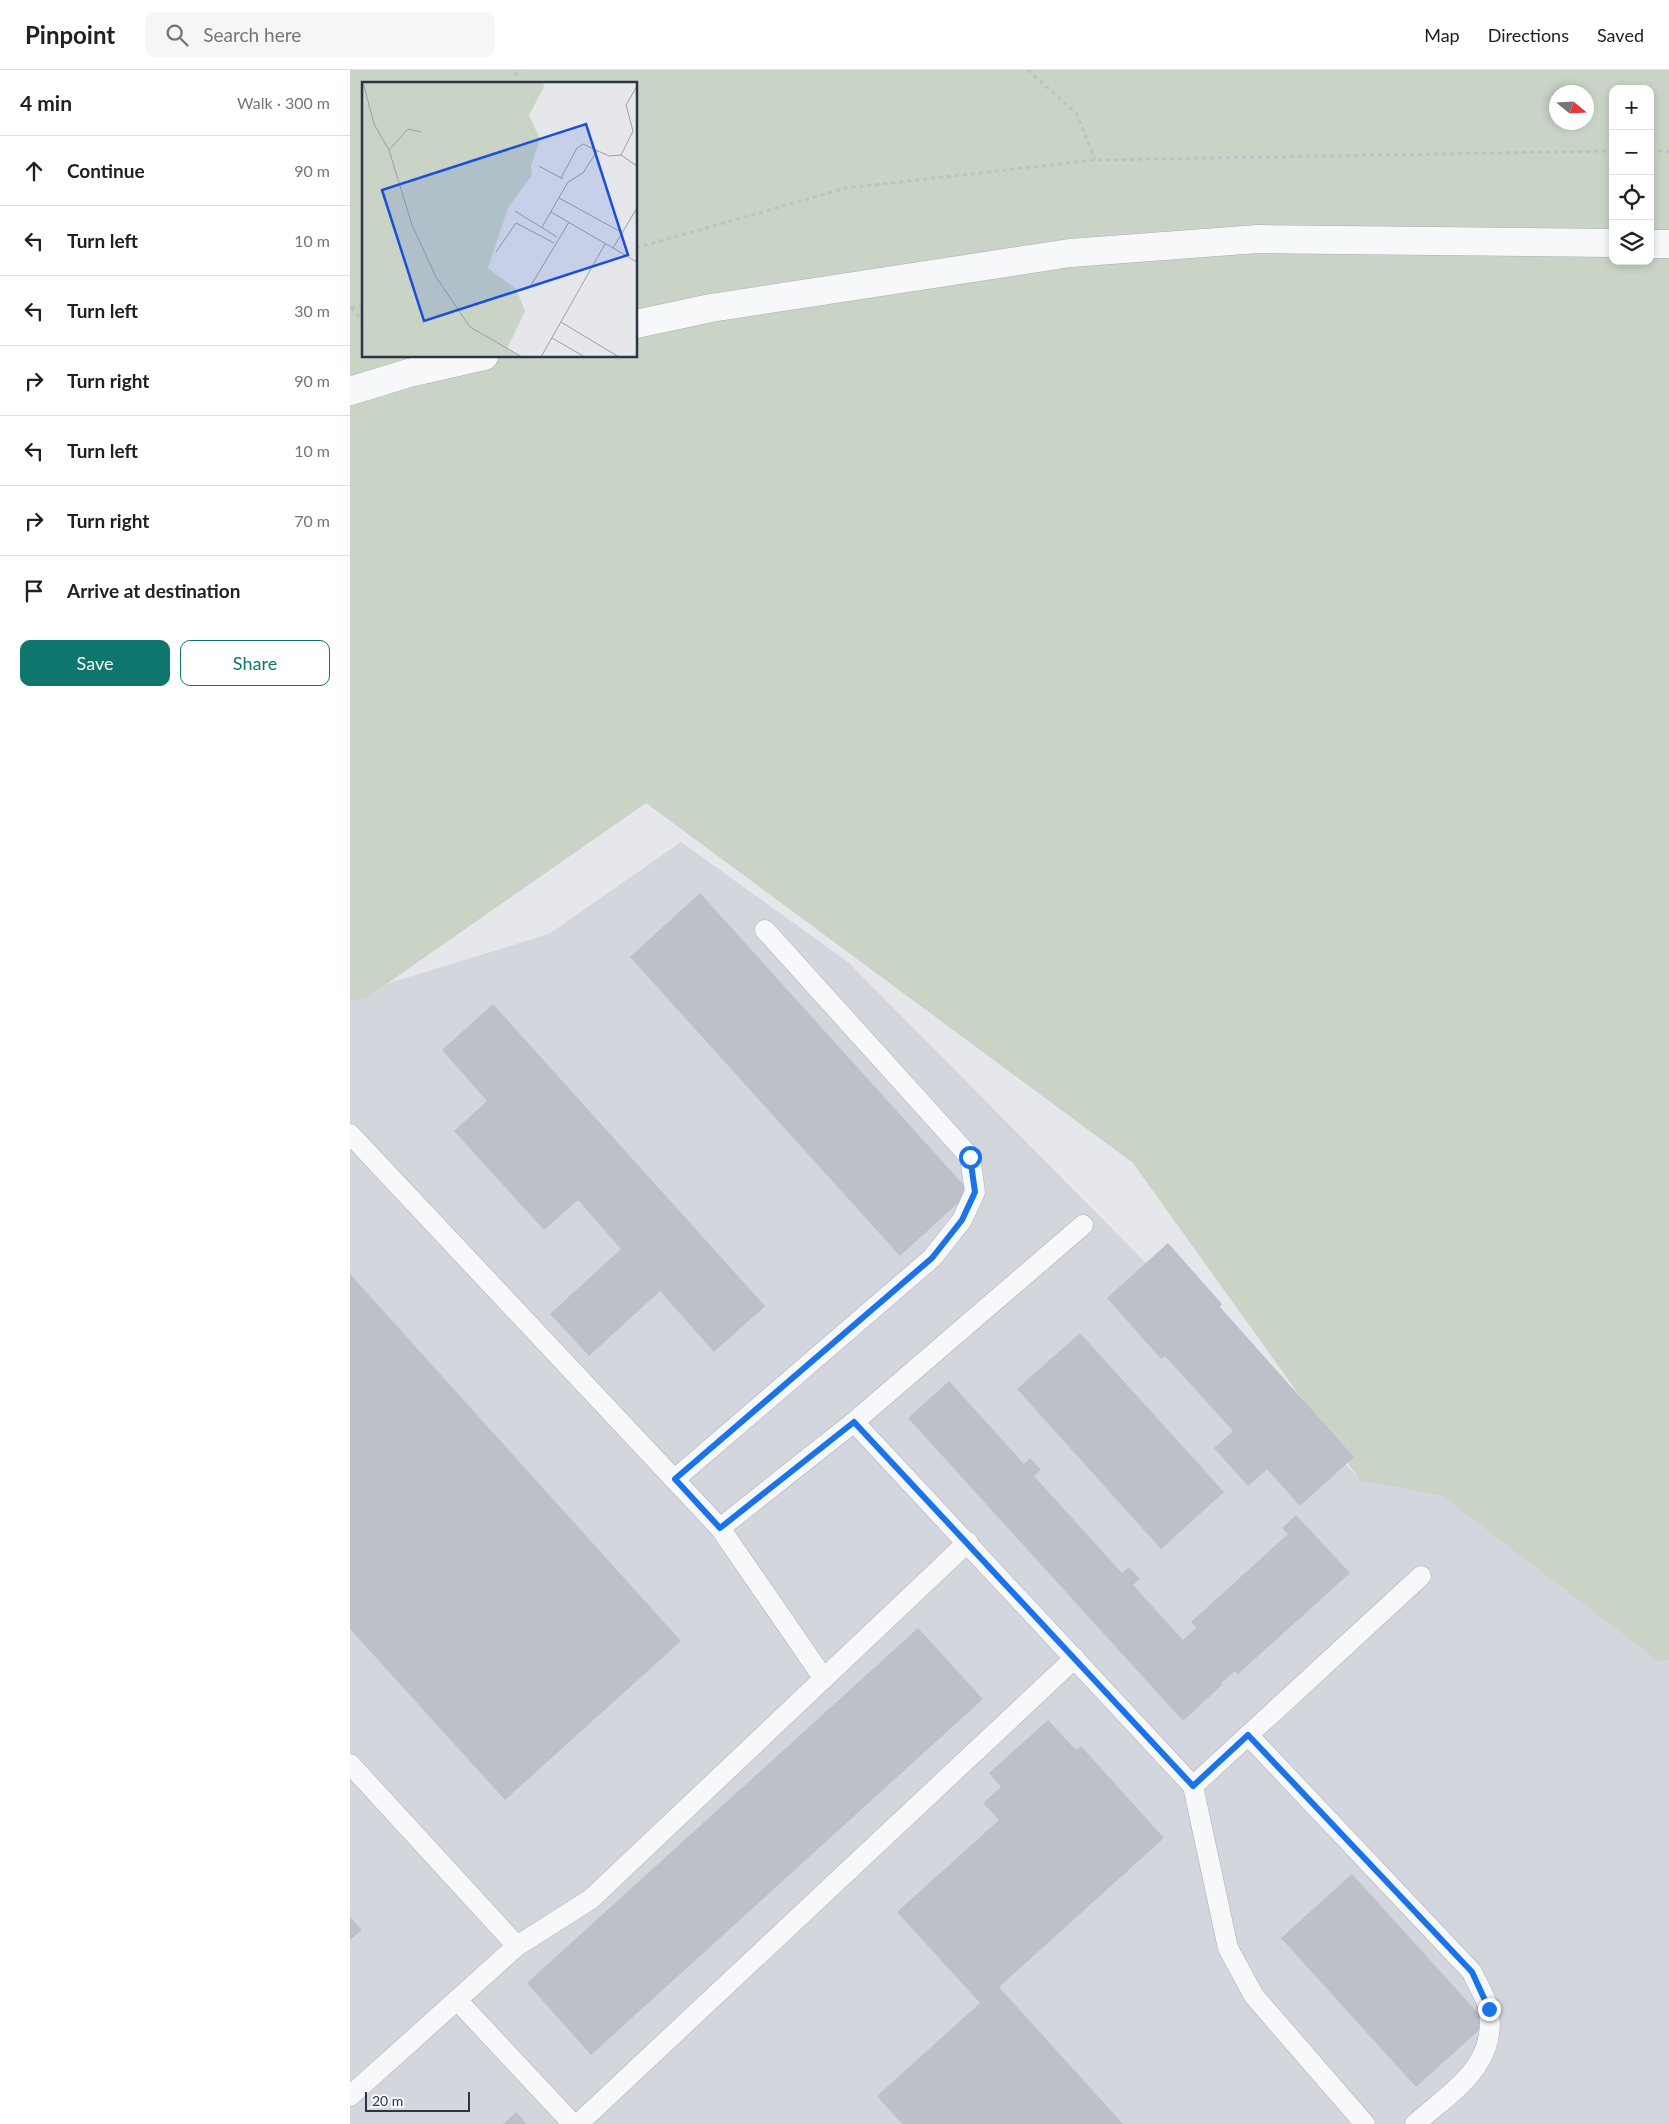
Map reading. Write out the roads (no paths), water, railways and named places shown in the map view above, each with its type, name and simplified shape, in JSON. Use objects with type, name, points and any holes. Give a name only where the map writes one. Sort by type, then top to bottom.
[{"type":"street","points":[[638,324],[711,308],[1070,253],[1258,239],[1609,243]]},
{"type":"street","points":[[1654,244],[1669,244]]},
{"type":"street","points":[[350,391],[408,373],[475,358]]},
{"type":"lane","points":[[675,1479],[932,1258],[962,1220],[975,1192],[970,1157],[765,930]]},
{"type":"lane","points":[[350,1134],[720,1528],[824,1679]]},
{"type":"lane","points":[[720,1528],[854,1422],[1083,1226]]},
{"type":"lane","points":[[854,1422],[968,1542],[1193,1786],[1228,1948],[1254,1996],[1365,2124]]},
{"type":"lane","points":[[350,2096],[517,1946],[591,1899],[968,1542]]},
{"type":"lane","points":[[1193,1786],[1421,1576]]},
{"type":"lane","points":[[578,2124],[1075,1658]]},
{"type":"lane","points":[[1248,1735],[1472,1972],[1489,2009],[1489,2041],[1477,2068],[1416,2124]]},
{"type":"lane","points":[[350,1764],[517,1946]]},
{"type":"lane","points":[[457,2000],[572,2124]]}]
